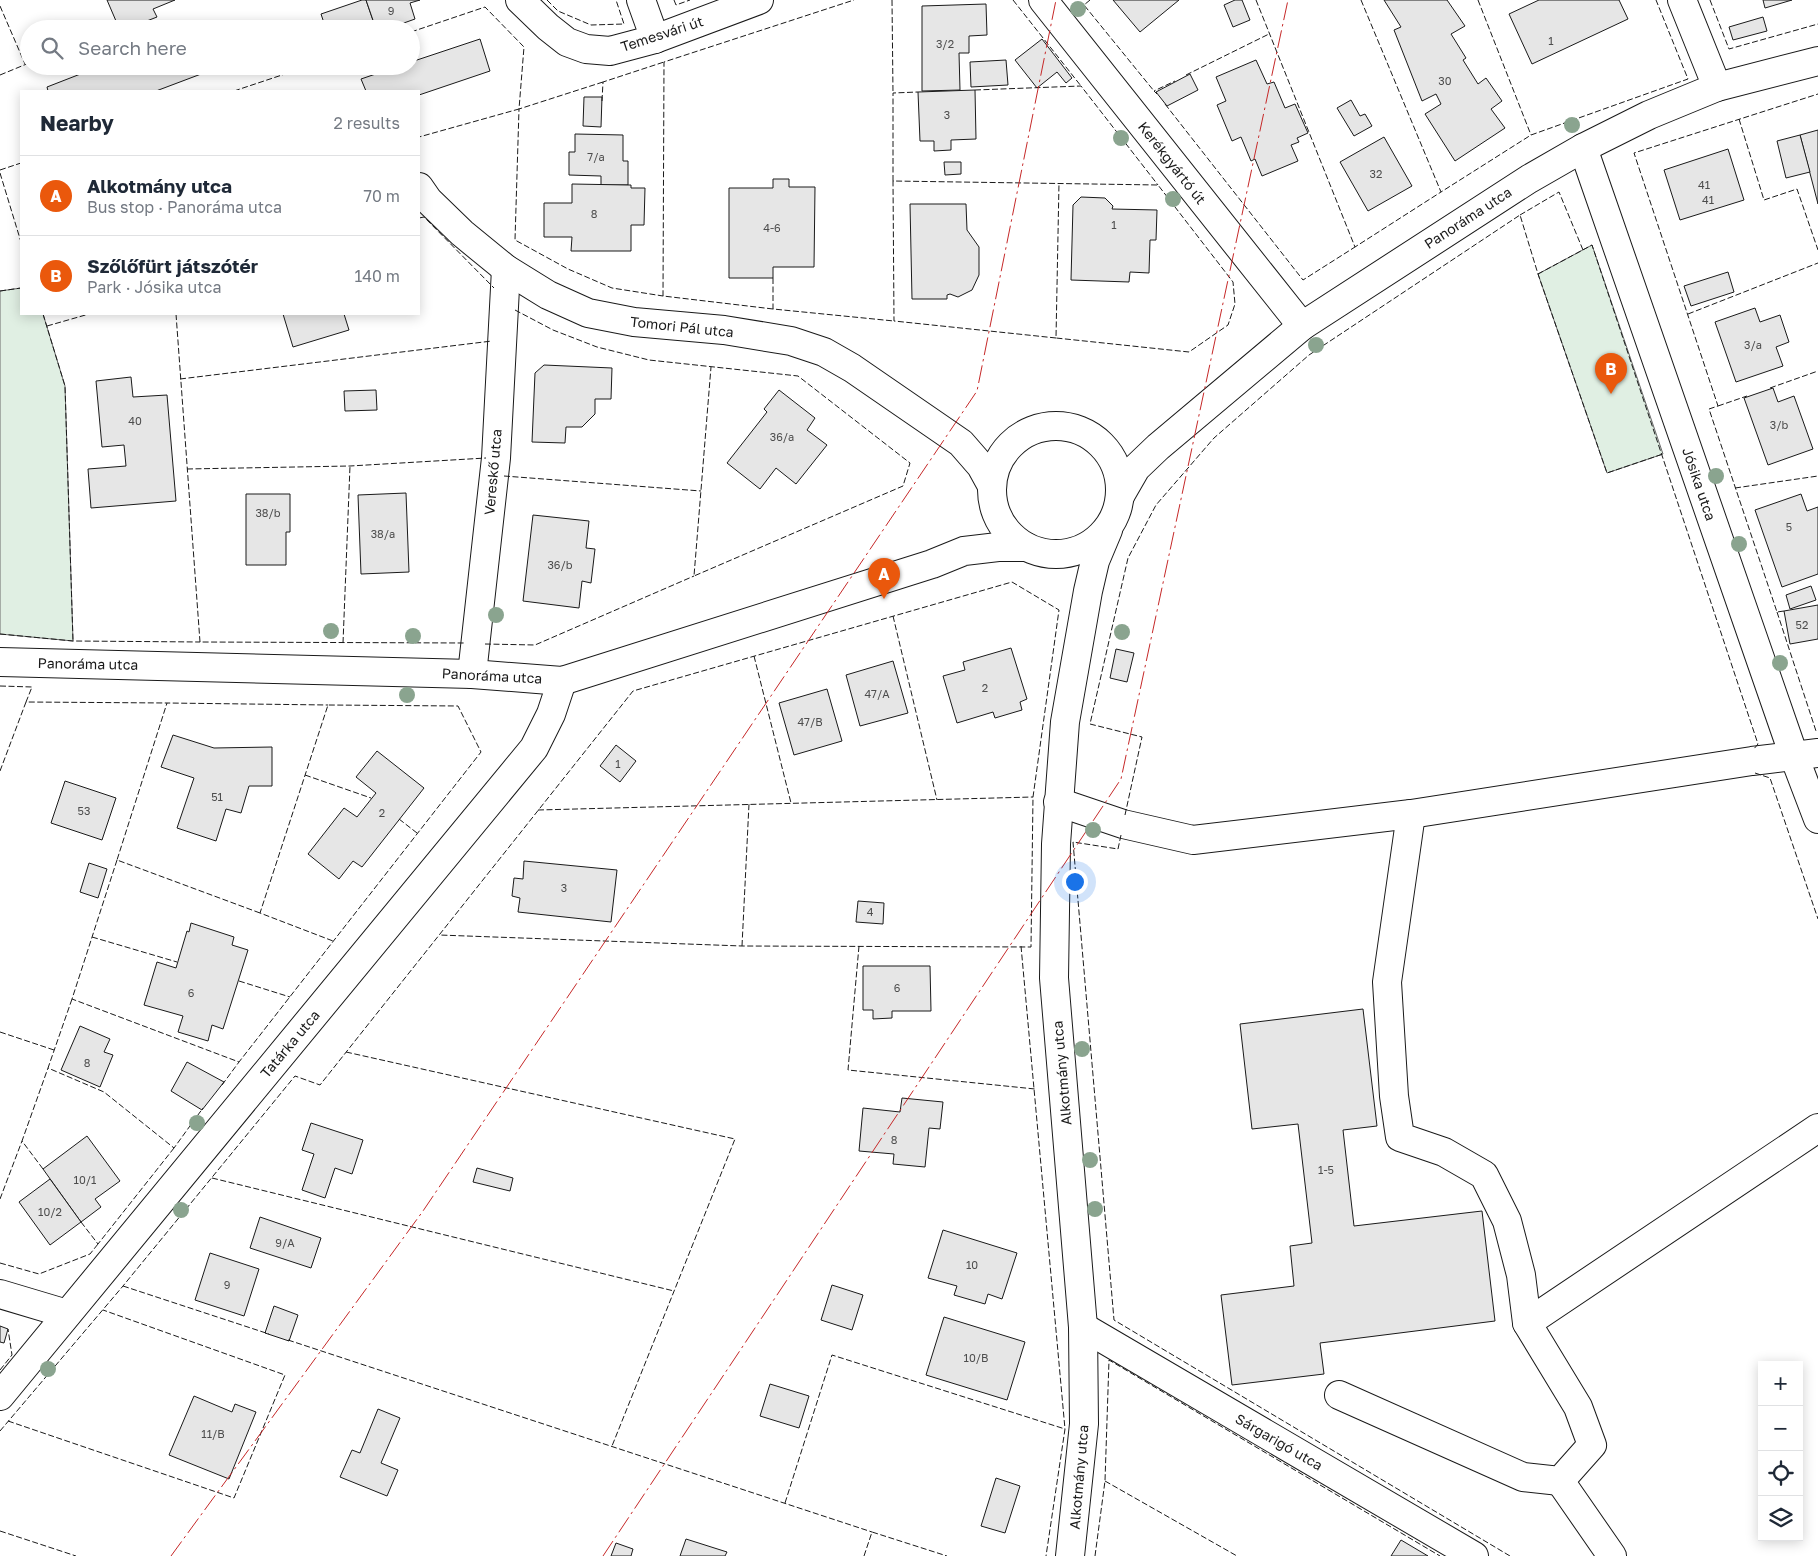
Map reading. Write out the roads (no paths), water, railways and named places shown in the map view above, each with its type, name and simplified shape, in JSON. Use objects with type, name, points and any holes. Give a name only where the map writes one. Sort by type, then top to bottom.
[{"type":"street","name":"Temesvári út","points":[[520,0],[567,42],[586,49],[610,51],[655,39],[759,0]]},
{"type":"street","points":[[641,0],[655,39]]},
{"type":"street","name":"Kerékgyártó út","points":[[1043,0],[1302,326]]},
{"type":"street","points":[[1682,0],[1717,87]]},
{"type":"street","name":"Panoráma utca","points":[[1121,494],[1136,468],[1158,447],[1302,326],[1529,179],[1583,148],[1649,115],[1717,87],[1818,61]]},
{"type":"street","name":"Jósika utca","points":[[1583,148],[1806,755],[1818,819]]},
{"type":"street","name":"Tomori Pál utca","points":[[420,188],[428,200],[462,233],[506,269],[548,295],[588,313],[634,322],[724,330],[781,339],[824,352],[852,368],[961,443],[982,466],[993,498]]},
{"type":"street","name":"Vereskő utca","points":[[472,674],[496,458],[506,269]]},
{"type":"street","points":[[1088,591],[1073,570],[1006,531],[993,498],[1000,460],[1018,439],[1038,428],[1061,426],[1083,431],[1102,444],[1126,450],[1158,447]]},
{"type":"street","name":"Tomori Pál utca","points":[[961,443],[990,447],[1018,439]]},
{"type":"street","points":[[1038,551],[1072,553],[1092,545],[1108,530],[1121,494],[1116,467],[1102,444]]},
{"type":"street","name":"Panoráma utca","points":[[964,551],[986,532],[993,498]]},
{"type":"street","name":"Alkotmány utca","points":[[1070,1556],[1084,1424],[1083,1327],[1054,978],[1056,844],[1065,722],[1088,591],[1095,561],[1108,530]]},
{"type":"street","name":"Panoráma utca","points":[[0,662],[472,674],[562,680],[932,564],[964,551],[998,547],[1038,551]]},
{"type":"street","name":"Tatárka utca","points":[[0,1396],[534,748],[551,714],[562,680]]},
{"type":"street","points":[[1058,802],[1123,824],[1193,840],[1411,814],[1752,761],[1806,755]]},
{"type":"street","points":[[1411,814],[1387,982],[1394,1096],[1400,1138],[1444,1152],[1484,1175],[1507,1221],[1521,1275],[1527,1323],[1578,1407],[1592,1445],[1560,1481]]},
{"type":"street","points":[[1527,1323],[1818,1128]]},
{"type":"street","points":[[0,1294],[67,1314]]},
{"type":"street","name":"Sárgarigó utca","points":[[1083,1327],[1474,1556]]},
{"type":"street","points":[[1339,1395],[1524,1477],[1560,1481],[1612,1556]]},
{"type":"place","name":"Szőlőfürt játszótér","points":[[1611,394]]},
{"type":"place","name":"Alkotmány utca","points":[[884,599]]}]
